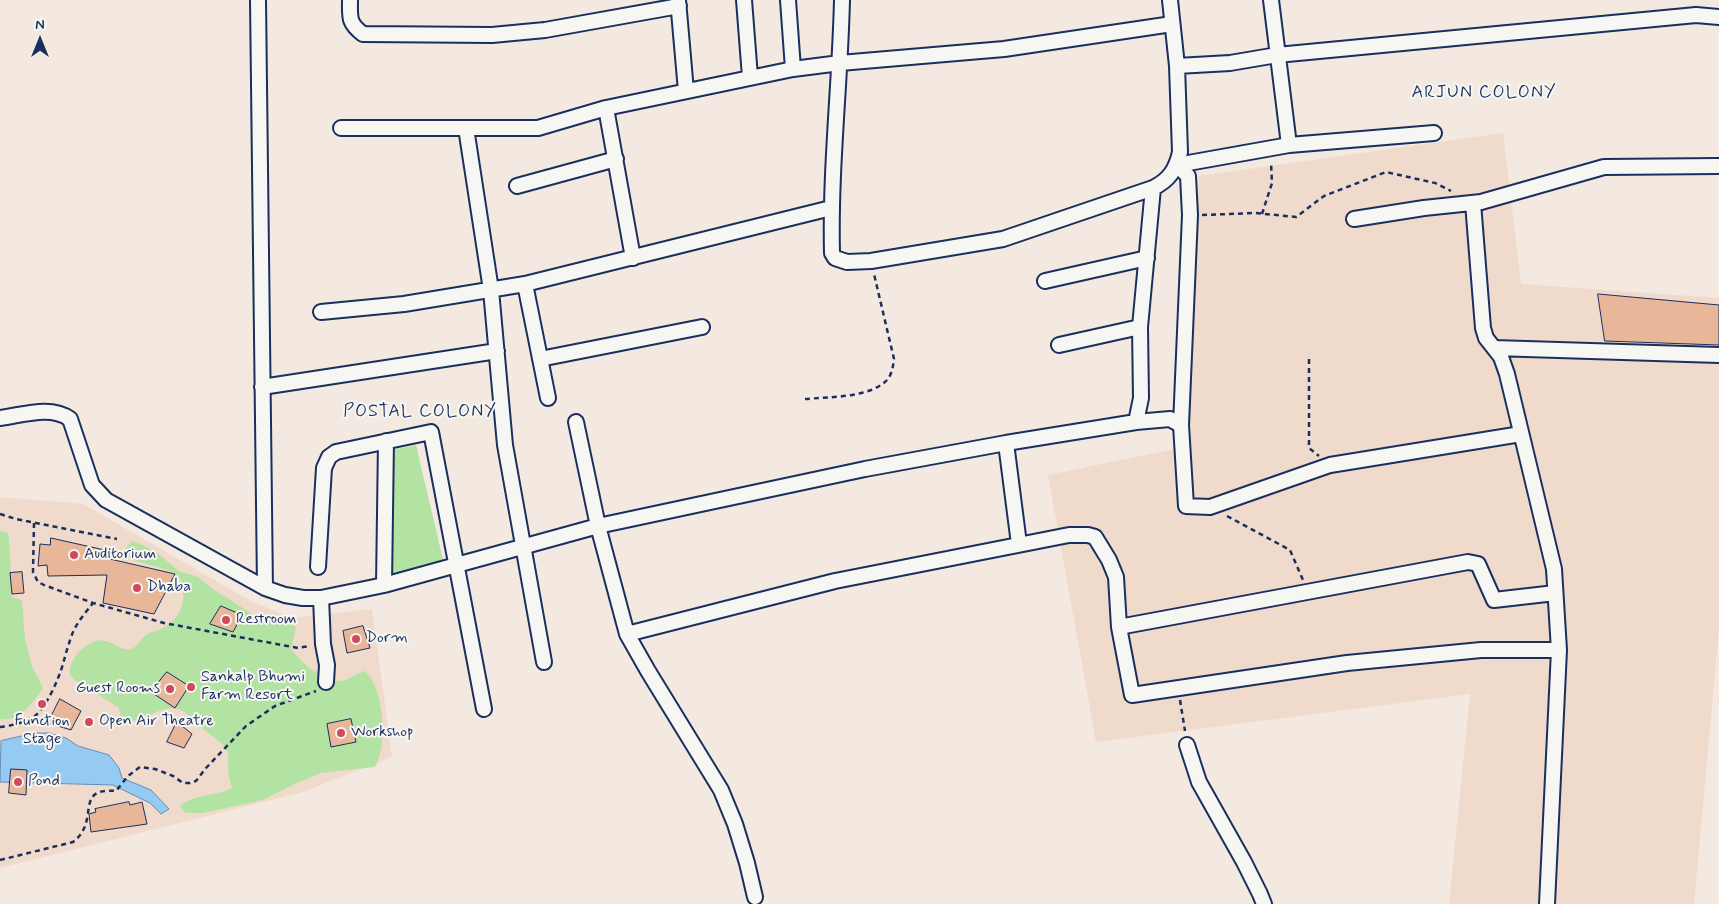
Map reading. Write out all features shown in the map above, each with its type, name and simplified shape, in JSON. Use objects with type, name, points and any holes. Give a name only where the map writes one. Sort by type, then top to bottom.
[{"type":"street","points":[[258,0],[264,588]]},
{"type":"street","points":[[350,0],[350,19],[354,27],[363,34],[492,35],[544,30],[679,3],[686,91]]},
{"type":"street","points":[[744,0],[750,77]]},
{"type":"street","points":[[788,0],[793,69]]},
{"type":"street","points":[[842,0],[831,208],[832,254],[835,258],[847,262],[871,261],[1003,239],[1153,188],[1171,176],[1177,165],[1180,152],[1177,66],[1170,0]]},
{"type":"street","points":[[1271,0],[1289,145]]},
{"type":"street","points":[[1177,66],[1696,15],[1719,17]]},
{"type":"street","points":[[340,128],[538,128],[606,108],[793,69],[1004,49],[1172,24]]},
{"type":"street","points":[[606,108],[633,258]]},
{"type":"street","points":[[466,128],[491,290],[505,445],[544,662]]},
{"type":"street","points":[[1177,165],[1289,145],[1434,133]]},
{"type":"street","points":[[517,186],[616,159]]},
{"type":"street","points":[[1177,165],[1188,176],[1190,215],[1181,425],[1186,506],[1210,507],[1330,465],[1521,434]]},
{"type":"street","points":[[1354,219],[1424,208],[1482,202],[1604,167],[1719,166]]},
{"type":"street","points":[[1136,422],[1141,398],[1140,328],[1153,188]]},
{"type":"street","points":[[1473,203],[1482,328],[1486,338],[1501,358],[1508,374],[1554,569],[1559,650],[1547,904]]},
{"type":"street","points":[[321,312],[404,304],[525,284],[831,208]]},
{"type":"street","points":[[1046,281],[1147,258]]},
{"type":"street","points":[[525,284],[548,398]]},
{"type":"street","points":[[540,360],[702,327]]},
{"type":"street","points":[[1059,345],[1140,328]]},
{"type":"street","points":[[1494,348],[1719,355]]},
{"type":"street","points":[[262,387],[496,351]]},
{"type":"street","points":[[0,418],[51,411],[63,414],[70,419],[92,485],[106,500],[264,588],[285,595],[303,598],[321,598],[384,585],[598,526],[856,471],[1006,443],[1136,422],[1170,419],[1181,425]]},
{"type":"street","points":[[576,422],[598,526],[627,634],[721,790],[735,824],[755,897]]},
{"type":"street","points":[[318,567],[326,462],[329,456],[336,452],[431,432],[484,708]]},
{"type":"street","points":[[384,585],[386,441]]},
{"type":"street","points":[[1006,443],[1019,544]]},
{"type":"street","points":[[627,634],[835,581],[1019,544],[1069,535],[1088,535],[1095,537],[1109,560],[1116,577],[1119,627],[1132,696],[1347,663],[1481,650],[1559,650]]},
{"type":"street","points":[[1119,627],[1468,562],[1478,564],[1494,600],[1555,593]]},
{"type":"street","points":[[321,598],[323,644],[327,666],[326,682]]},
{"type":"street","points":[[1186,745],[1199,782],[1244,862],[1264,904]]},
{"type":"path","points":[[1262,214],[1272,183],[1270,148]]},
{"type":"path","points":[[1190,215],[1255,213],[1296,217],[1324,196],[1386,172],[1435,183],[1473,203]]},
{"type":"path","points":[[805,399],[850,395],[870,391],[886,381],[892,372],[894,359],[871,261]]},
{"type":"path","points":[[1309,360],[1309,448],[1330,465]]},
{"type":"path","points":[[1210,507],[1290,550],[1308,592]]},
{"type":"path","points":[[0,514],[34,523],[117,539]]},
{"type":"path","points":[[34,523],[33,572],[34,578],[44,585],[93,603],[164,623],[298,648],[323,644]]},
{"type":"path","points":[[0,726],[8,726],[38,714],[57,681],[67,647],[78,623],[93,603]]},
{"type":"path","points":[[0,860],[72,842],[84,831],[93,795],[103,790],[116,791],[128,776],[140,767],[147,766],[173,776],[183,783],[190,784],[196,781],[246,726],[275,706],[323,688],[326,682]]},
{"type":"path","points":[[1179,688],[1186,745]]},
{"type":"shaded area","points":[[1503,133],[1521,284],[1719,298],[1719,629],[1694,904],[1449,904],[1470,694],[1096,742],[1048,475],[1185,447],[1199,176]]},
{"type":"shaded area","name":"Sankalp Bhumi Farm Resort","points":[[0,497],[83,504],[251,601],[292,618],[372,609],[392,757],[303,792],[0,868]]},
{"type":"green space","points":[[416,445],[444,564],[389,577],[392,450]]},
{"type":"green space","points":[[0,531],[7,532],[9,538],[12,597],[22,600],[25,639],[32,666],[43,688],[25,710],[14,718],[7,719],[0,719]]},
{"type":"green space","points":[[132,541],[157,553],[179,571],[198,577],[213,589],[254,615],[274,617],[296,627],[291,649],[306,665],[326,678],[339,681],[346,680],[365,671],[376,690],[382,717],[382,745],[375,767],[321,773],[263,800],[203,813],[185,813],[180,806],[186,802],[232,788],[228,772],[228,754],[224,746],[188,714],[179,710],[163,710],[127,722],[121,716],[118,707],[73,679],[69,672],[76,655],[91,643],[103,640],[120,648],[133,648],[147,634],[161,629],[171,622],[181,609],[183,592],[179,577],[167,570],[127,557],[126,548]]},
{"type":"water","points":[[35,733],[49,733],[66,738],[78,746],[109,755],[119,768],[122,778],[151,790],[169,809],[161,814],[150,803],[113,785],[0,782],[1,741]]},
{"type":"building","points":[[1598,294],[1719,305],[1719,345],[1605,341]]},
{"type":"building","points":[[51,538],[109,551],[110,559],[175,574],[154,614],[103,603],[107,575],[48,576],[47,565],[38,566],[40,544],[50,545]]},
{"type":"building","points":[[22,572],[24,593],[12,594],[10,573]]},
{"type":"building","name":"Restroom","points":[[221,606],[242,615],[233,632],[210,624]]},
{"type":"building","name":"Dorm","points":[[363,626],[370,648],[347,653],[343,631]]},
{"type":"building","name":"Guest Rooms","points":[[167,672],[189,686],[175,708],[151,692]]},
{"type":"building","points":[[60,699],[81,711],[71,730],[48,723]]},
{"type":"building","name":"Workshop","points":[[351,719],[356,742],[331,747],[327,724]]},
{"type":"building","points":[[177,722],[192,734],[184,748],[167,742]]},
{"type":"building","name":"Pond","points":[[11,769],[27,770],[26,795],[9,793]]},
{"type":"building","points":[[129,802],[130,805],[142,802],[147,824],[91,832],[89,814],[96,812],[95,809]]},
{"type":"place","name":"Auditorium","points":[[74,555]]},
{"type":"place","name":"Dhaba","points":[[137,588]]},
{"type":"place","name":"Restroom","points":[[226,620]]},
{"type":"place","name":"Dorm","points":[[356,639]]},
{"type":"place","name":"Sankalp Bhumi Farm Resort","points":[[191,687]]},
{"type":"place","name":"Guest Rooms","points":[[170,689]]},
{"type":"place","name":"Function Stage","points":[[42,704]]},
{"type":"place","name":"Open Air Theatre","points":[[89,722]]},
{"type":"place","name":"Workshop","points":[[341,733]]},
{"type":"place","name":"Pond","points":[[18,782]]},
{"type":"district","name":"ARJUN COLONY","points":[[1484,93]]},
{"type":"district","name":"POSTAL COLONY","points":[[420,412]]}]
